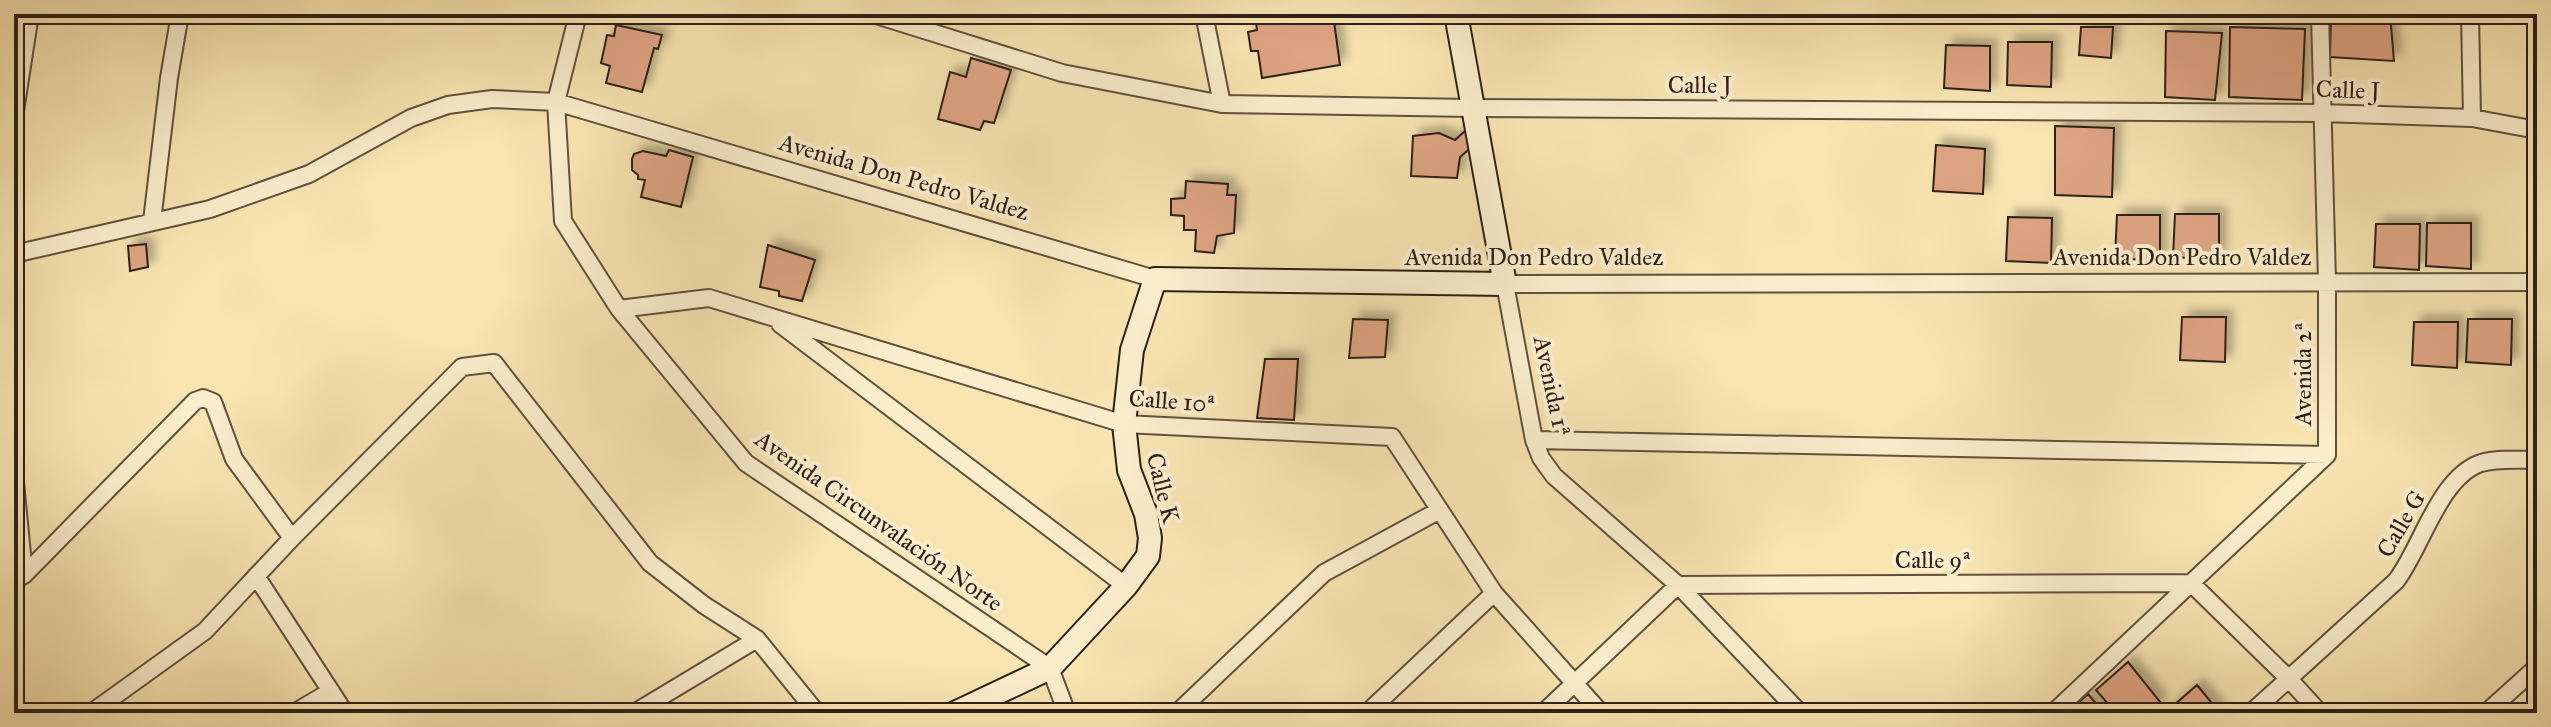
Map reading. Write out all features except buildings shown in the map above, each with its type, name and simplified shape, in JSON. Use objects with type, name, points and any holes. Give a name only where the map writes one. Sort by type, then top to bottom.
[{"type":"street","points":[[14,118],[30,14]]},
{"type":"street","points":[[152,221],[180,14]]},
{"type":"street","name":"Avenida Circunvalación Norte","points":[[578,14],[556,102],[563,221],[619,309],[746,463],[1050,668]]},
{"type":"street","name":"Calle J","points":[[873,14],[1062,73],[1222,104],[2322,113],[2472,118],[2537,130]]},
{"type":"street","points":[[1204,14],[1222,104]]},
{"type":"street","name":"Avenida 1ª","points":[[1456,14],[1534,440],[1541,458],[1554,476],[1678,585],[1800,713]]},
{"type":"street","name":"Avenida 2ª","points":[[2053,713],[2327,455],[2327,282],[2320,14]]},
{"type":"street","points":[[2470,14],[2472,118]]},
{"type":"street","name":"Avenida Don Pedro Valdez","points":[[14,254],[210,209],[309,174],[411,118],[448,105],[492,99],[556,102],[1155,279],[1505,284],[2537,282]]},
{"type":"street","name":"Calle K","points":[[955,713],[1050,668],[1126,586],[1148,556],[1150,538],[1146,514],[1129,470],[1124,424],[1132,350],[1155,279]]},
{"type":"street","name":"Calle 10ª","points":[[619,309],[709,298],[1124,424],[1392,437],[1494,593],[1601,713]]},
{"type":"street","points":[[770,316],[1126,586]]},
{"type":"street","points":[[91,713],[205,631],[292,538],[462,367],[494,363],[650,563],[704,605],[757,639],[817,713]]},
{"type":"street","points":[[19,578],[195,401],[203,398],[213,402],[234,459],[292,538]]},
{"type":"street","points":[[1534,440],[2327,455]]},
{"type":"street","name":"Calle G","points":[[2251,713],[2396,581],[2454,482],[2481,464],[2537,460]]},
{"type":"street","points":[[14,472],[19,578]]},
{"type":"street","points":[[1177,713],[1324,573],[1440,510]]},
{"type":"street","points":[[256,576],[345,713]]},
{"type":"street","points":[[2191,583],[2320,713]]},
{"type":"street","name":"Calle 9ª","points":[[1678,585],[2191,583]]},
{"type":"street","points":[[1543,713],[1678,585]]},
{"type":"street","points":[[1367,713],[1494,593]]},
{"type":"street","points":[[634,713],[757,639]]},
{"type":"street","points":[[2486,713],[2537,667]]},
{"type":"street","points":[[1050,668],[1067,713]]},
{"type":"street","points":[[294,713],[331,691]]}]
